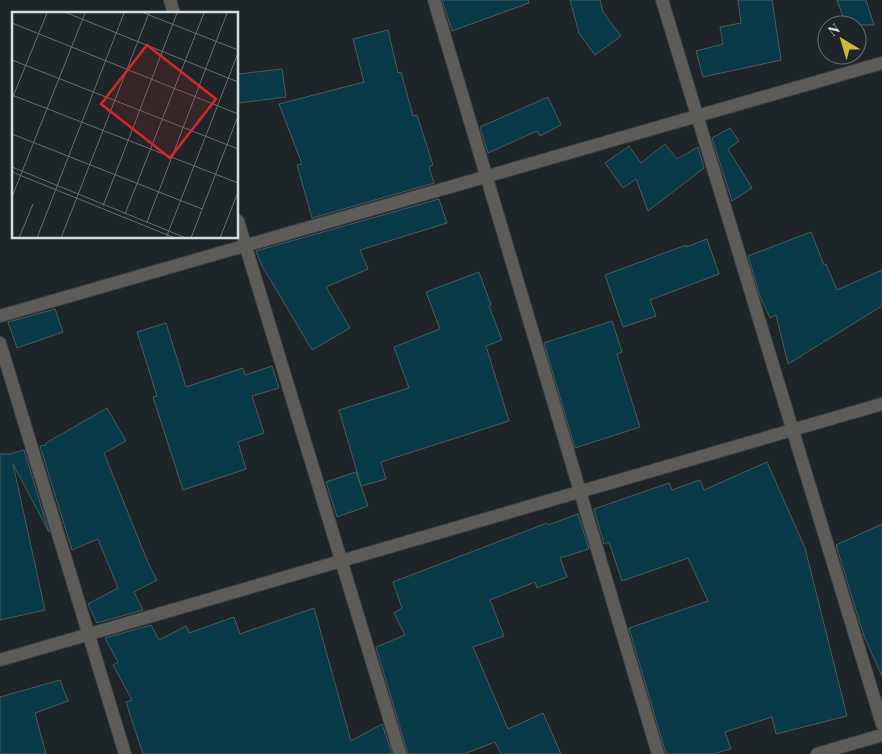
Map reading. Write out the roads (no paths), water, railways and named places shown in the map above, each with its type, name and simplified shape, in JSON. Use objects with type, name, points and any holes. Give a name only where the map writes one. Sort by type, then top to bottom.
[{"type":"street","points":[[434,0],[658,754]]},
{"type":"street","points":[[662,0],[882,724]]},
{"type":"street","points":[[0,316],[882,63]]},
{"type":"street","points":[[239,225],[400,754]]},
{"type":"street","points":[[0,343],[125,754]]},
{"type":"street","points":[[0,660],[882,404]]},
{"type":"street","points":[[817,754],[882,735]]}]
